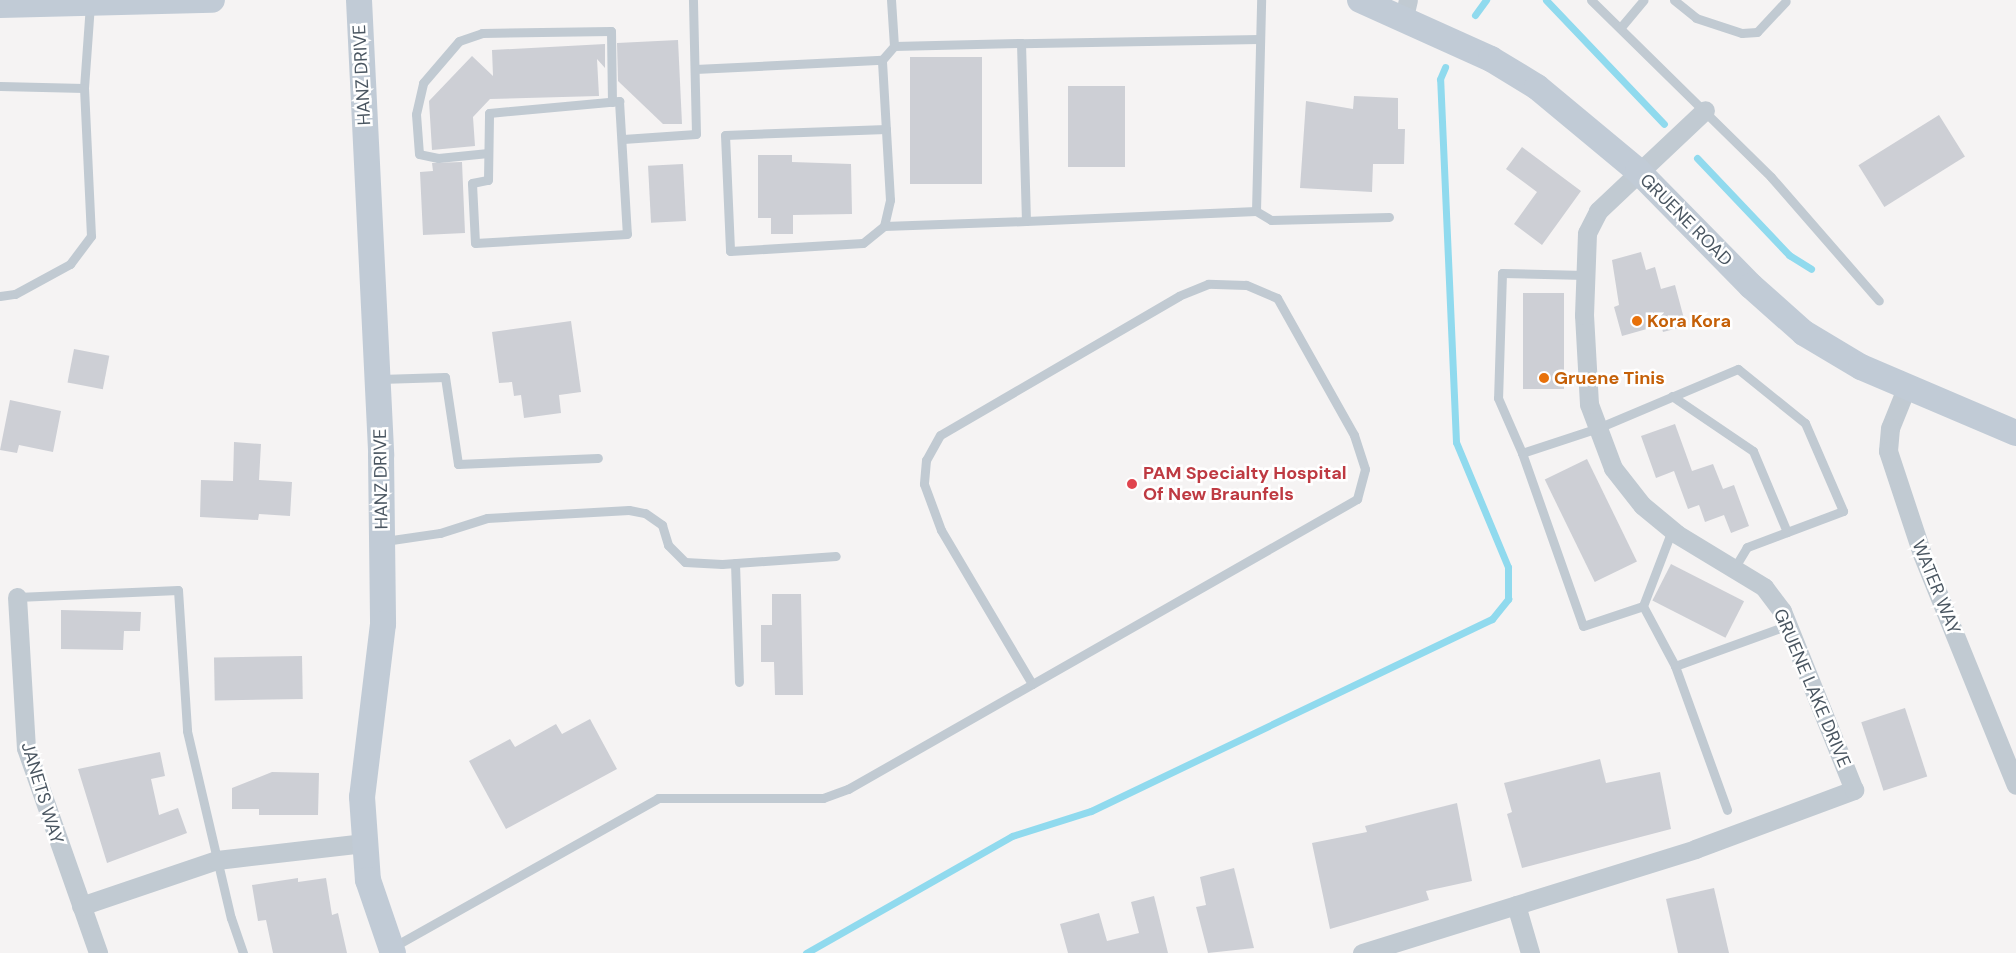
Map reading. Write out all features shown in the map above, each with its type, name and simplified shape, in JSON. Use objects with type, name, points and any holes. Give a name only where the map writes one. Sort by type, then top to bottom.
[{"type":"street","points":[[0,5],[212,0]]},
{"type":"street","name":"HANZ DRIVE","points":[[358,0],[378,379],[383,624],[364,758],[364,843],[375,910],[392,951]]},
{"type":"street","name":"GRUENE ROAD","points":[[1360,0],[1406,8],[1536,87],[1638,171],[1751,286],[1804,333],[1861,367],[2016,433]]},
{"type":"street","name":"GRUENE LAKE DRIVE","points":[[1362,953],[1695,850],[1854,790],[1788,626],[1764,587],[1672,530],[1642,505],[1613,468],[1590,404],[1585,275],[1591,226],[1598,211],[1638,171],[1705,110]]},
{"type":"street","name":"WATER WAY","points":[[1907,386],[1890,428],[1888,451],[1922,554],[2016,785]]},
{"type":"street","name":"JANETS WAY","points":[[17,597],[26,748],[98,953]]},
{"type":"street","points":[[80,906],[217,860],[364,843]]},
{"type":"street","points":[[1516,905],[1530,953]]},
{"type":"lane","points":[[623,139],[696,134],[692,0]]},
{"type":"lane","points":[[884,226],[890,200],[882,60],[894,46],[891,0]]},
{"type":"lane","points":[[1256,211],[1261,0]]},
{"type":"lane","points":[[1591,0],[1621,27],[1771,177],[1878,301]]},
{"type":"lane","points":[[1621,27],[1644,0]]},
{"type":"lane","points":[[1674,0],[1696,18],[1742,33],[1758,32],[1786,1]]},
{"type":"lane","points":[[0,296],[16,294],[70,264],[91,236],[84,88],[90,4]]},
{"type":"lane","points":[[488,153],[438,158],[419,154],[416,114],[423,83],[459,41],[482,33],[611,31],[612,102]]},
{"type":"lane","points":[[894,46],[1259,39]]},
{"type":"lane","points":[[1021,43],[1026,221]]},
{"type":"lane","points":[[694,69],[882,60]]},
{"type":"lane","points":[[0,86],[84,88]]},
{"type":"lane","points":[[618,101],[623,139],[627,234],[475,243],[472,183],[488,180],[488,112],[618,101]]},
{"type":"lane","points":[[886,129],[725,135],[730,251],[863,243],[884,226],[1256,211],[1272,220],[1389,217]]},
{"type":"lane","points":[[1585,275],[1502,273],[1498,398],[1522,452],[1583,626],[1643,606]]},
{"type":"lane","points":[[392,951],[658,798],[823,798],[848,789],[1357,499],[1365,469],[1354,435],[1278,298],[1246,286],[1208,284],[1179,296],[940,434],[926,460],[924,484],[941,530],[1032,684]]},
{"type":"lane","points":[[1522,452],[1598,428],[1738,369],[1805,423],[1843,511],[1747,547],[1734,569]]},
{"type":"lane","points":[[378,379],[445,377],[458,464],[598,458]]},
{"type":"lane","points":[[1672,396],[1753,451],[1787,532]]},
{"type":"lane","points":[[382,541],[440,533],[487,518],[629,510],[644,513],[662,525],[668,546],[685,562],[735,563],[836,556]]},
{"type":"lane","points":[[1672,530],[1643,606],[1674,666],[1727,810]]},
{"type":"lane","points":[[735,563],[739,682]]},
{"type":"lane","points":[[17,597],[178,590],[186,731],[217,860],[243,953]]},
{"type":"lane","points":[[1674,666],[1788,626]]},
{"type":"building","points":[[678,40],[682,124],[663,124],[618,81],[617,43]]},
{"type":"building","points":[[605,44],[605,68],[597,59],[599,96],[490,99],[473,117],[475,146],[432,150],[429,101],[472,56],[493,76],[492,50]]},
{"type":"building","points":[[910,57],[982,57],[982,184],[910,184]]},
{"type":"building","points":[[1068,86],[1125,86],[1125,167],[1068,167]]},
{"type":"building","points":[[1354,96],[1398,98],[1398,129],[1405,129],[1404,164],[1373,164],[1372,192],[1300,188],[1306,101],[1353,109]]},
{"type":"building","points":[[1939,115],[1965,157],[1884,207],[1858,165]]},
{"type":"building","points":[[1522,147],[1581,191],[1542,245],[1514,224],[1537,192],[1506,169]]},
{"type":"building","points":[[758,155],[792,155],[792,162],[851,164],[852,214],[793,215],[793,234],[771,234],[771,218],[758,218]]},
{"type":"building","points":[[462,162],[465,233],[423,235],[420,172],[433,171],[432,163]]},
{"type":"building","points":[[683,164],[686,221],[651,223],[648,166]]},
{"type":"building","points":[[1641,252],[1646,270],[1655,267],[1661,289],[1675,285],[1686,326],[1663,332],[1661,325],[1622,336],[1614,307],[1619,305],[1612,260]]},
{"type":"building","points":[[1523,293],[1564,293],[1564,389],[1523,389]]},
{"type":"building","points":[[571,321],[581,392],[559,395],[561,413],[524,418],[521,395],[514,396],[512,382],[499,383],[492,332]]},
{"type":"building","points":[[74,349],[109,356],[103,389],[68,382]]},
{"type":"building","points":[[10,400],[61,411],[53,452],[19,445],[17,453],[0,450]]},
{"type":"building","points":[[1675,424],[1692,471],[1713,464],[1723,489],[1734,485],[1749,526],[1731,533],[1724,515],[1705,522],[1699,505],[1688,509],[1674,471],[1656,478],[1641,436]]},
{"type":"building","points":[[234,442],[261,444],[259,480],[292,482],[290,516],[259,514],[258,520],[200,517],[201,480],[233,481]]},
{"type":"building","points":[[1587,459],[1637,561],[1595,582],[1545,480]]},
{"type":"building","points":[[1671,564],[1744,601],[1725,638],[1652,601]]},
{"type":"building","points":[[772,594],[801,594],[803,695],[775,695],[774,662],[761,662],[761,625],[772,625]]},
{"type":"building","points":[[61,610],[141,612],[140,631],[124,631],[123,650],[61,649]]},
{"type":"building","points":[[302,656],[303,699],[215,701],[214,658]]},
{"type":"building","points":[[1905,708],[1927,776],[1884,791],[1861,722]]},
{"type":"building","points":[[590,719],[617,769],[506,829],[469,761],[510,739],[515,747],[556,724],[562,734]]},
{"type":"building","points":[[160,752],[165,776],[151,779],[159,815],[178,808],[187,833],[107,863],[78,769]]},
{"type":"building","points":[[1600,759],[1606,783],[1660,772],[1671,829],[1522,868],[1507,814],[1512,812],[1504,783]]},
{"type":"building","points":[[272,772],[319,773],[318,815],[259,815],[259,809],[232,809],[232,788]]},
{"type":"building","points":[[1457,803],[1472,881],[1426,891],[1429,900],[1330,929],[1312,843],[1367,832],[1365,826]]},
{"type":"building","points":[[1234,868],[1254,948],[1208,953],[1196,907],[1206,905],[1200,877]]},
{"type":"building","points":[[298,878],[298,882],[326,878],[332,915],[338,913],[347,953],[273,953],[266,920],[258,921],[252,885]]},
{"type":"building","points":[[1714,888],[1729,953],[1678,953],[1666,899]]},
{"type":"building","points":[[1154,896],[1168,953],[1068,953],[1060,924],[1099,913],[1107,941],[1139,933],[1131,902]]},
{"type":"waterway","points":[[1475,15],[1486,0]]},
{"type":"waterway","points":[[1546,0],[1664,124]]},
{"type":"waterway","points":[[806,953],[1012,836],[1091,811],[1492,619],[1508,599],[1508,567],[1456,442],[1440,79],[1445,67]]},
{"type":"waterway","points":[[1697,158],[1789,255],[1811,269]]},
{"type":"place","name":"Kora Kora","points":[[1637,321]]},
{"type":"place","name":"Gruene Tinis","points":[[1544,378]]},
{"type":"place","name":"PAM Specialty Hospital Of New Braunfels","points":[[1132,484]]}]
